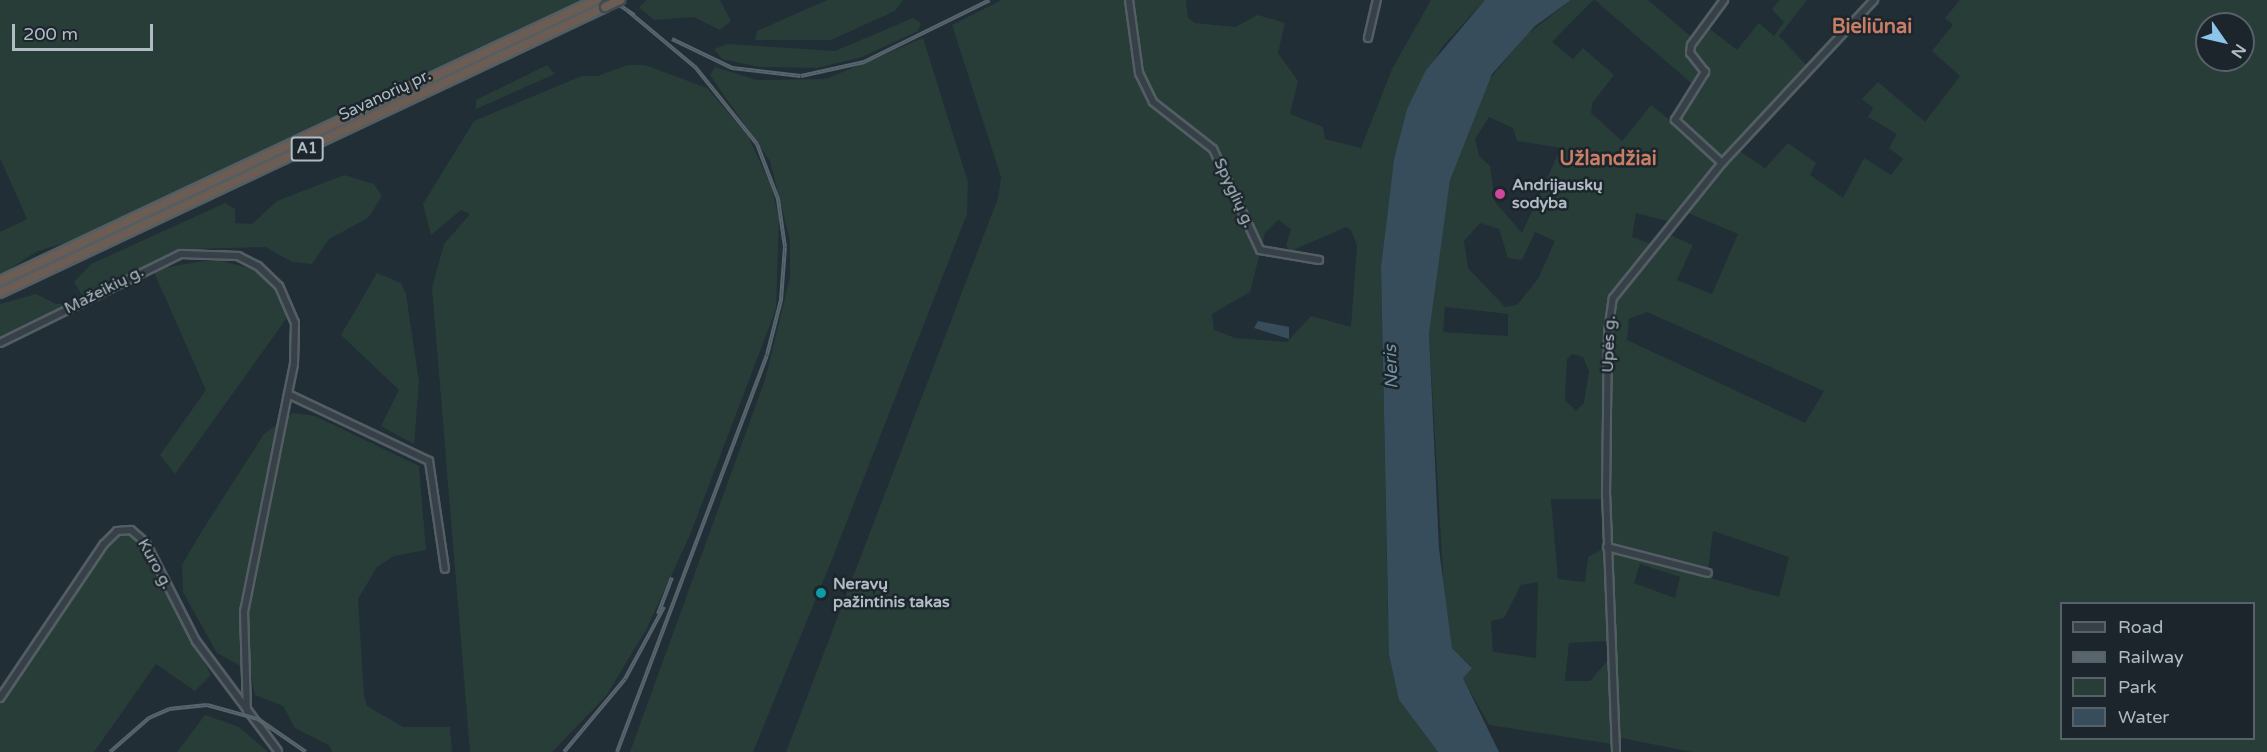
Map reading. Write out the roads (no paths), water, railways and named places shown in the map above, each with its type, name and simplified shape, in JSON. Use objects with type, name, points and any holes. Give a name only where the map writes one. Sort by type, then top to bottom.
[{"type":"highway","name":"Savanorių pr.","points":[[0,281],[596,0]]},
{"type":"highway","name":"Savanorių pr.","points":[[0,293],[620,0]]},
{"type":"street","name":"Spyglių g.","points":[[1129,0],[1139,73],[1153,102],[1213,149],[1260,250],[1319,260]]},
{"type":"street","points":[[1368,38],[1377,0]]},
{"type":"street","points":[[1722,163],[1675,120],[1705,72],[1690,53],[1690,45],[1724,0]]},
{"type":"street","name":"Upės g.","points":[[1617,752],[1607,547],[1611,304],[1625,277],[1722,163],[1874,0]]},
{"type":"street","name":"Mažeikių g.","points":[[0,343],[161,260],[213,252],[258,266],[287,298],[296,335],[288,394]]},
{"type":"street","points":[[247,711],[244,610],[288,394],[429,461],[445,569]]},
{"type":"street","name":"Kuro g.","points":[[0,698],[104,544],[124,529],[146,543],[196,641],[278,751]]},
{"type":"street","points":[[1607,547],[1708,573]]},
{"type":"water","name":"Neris","points":[[1485,0],[1571,0],[1535,26],[1492,74],[1450,180],[1429,333],[1439,549],[1452,648],[1472,668],[1463,678],[1499,752],[1438,752],[1399,700],[1389,654],[1381,267],[1394,159],[1407,109],[1426,70]]},
{"type":"water","points":[[1258,321],[1289,327],[1289,339],[1254,328]]},
{"type":"railway","points":[[612,0],[634,15]]},
{"type":"railway","points":[[672,39],[732,68],[801,76],[864,62],[990,0]]},
{"type":"railway","points":[[617,752],[767,355],[781,300],[785,247],[778,199],[757,144],[695,67],[628,11]]},
{"type":"railway","points":[[658,614],[672,578]]},
{"type":"railway","points":[[564,752],[625,679],[664,607]]},
{"type":"railway","points":[[110,752],[149,718],[169,709],[207,705],[258,719],[306,752]]},
{"type":"place","name":"Andrijauskų sodyba","points":[[1500,194]]},
{"type":"place","name":"Neravų pažintinis takas","points":[[821,593]]},
{"type":"district","name":"Bieliūnai","points":[[1872,27]]},
{"type":"district","name":"Užlandžiai","points":[[1608,159]]}]
